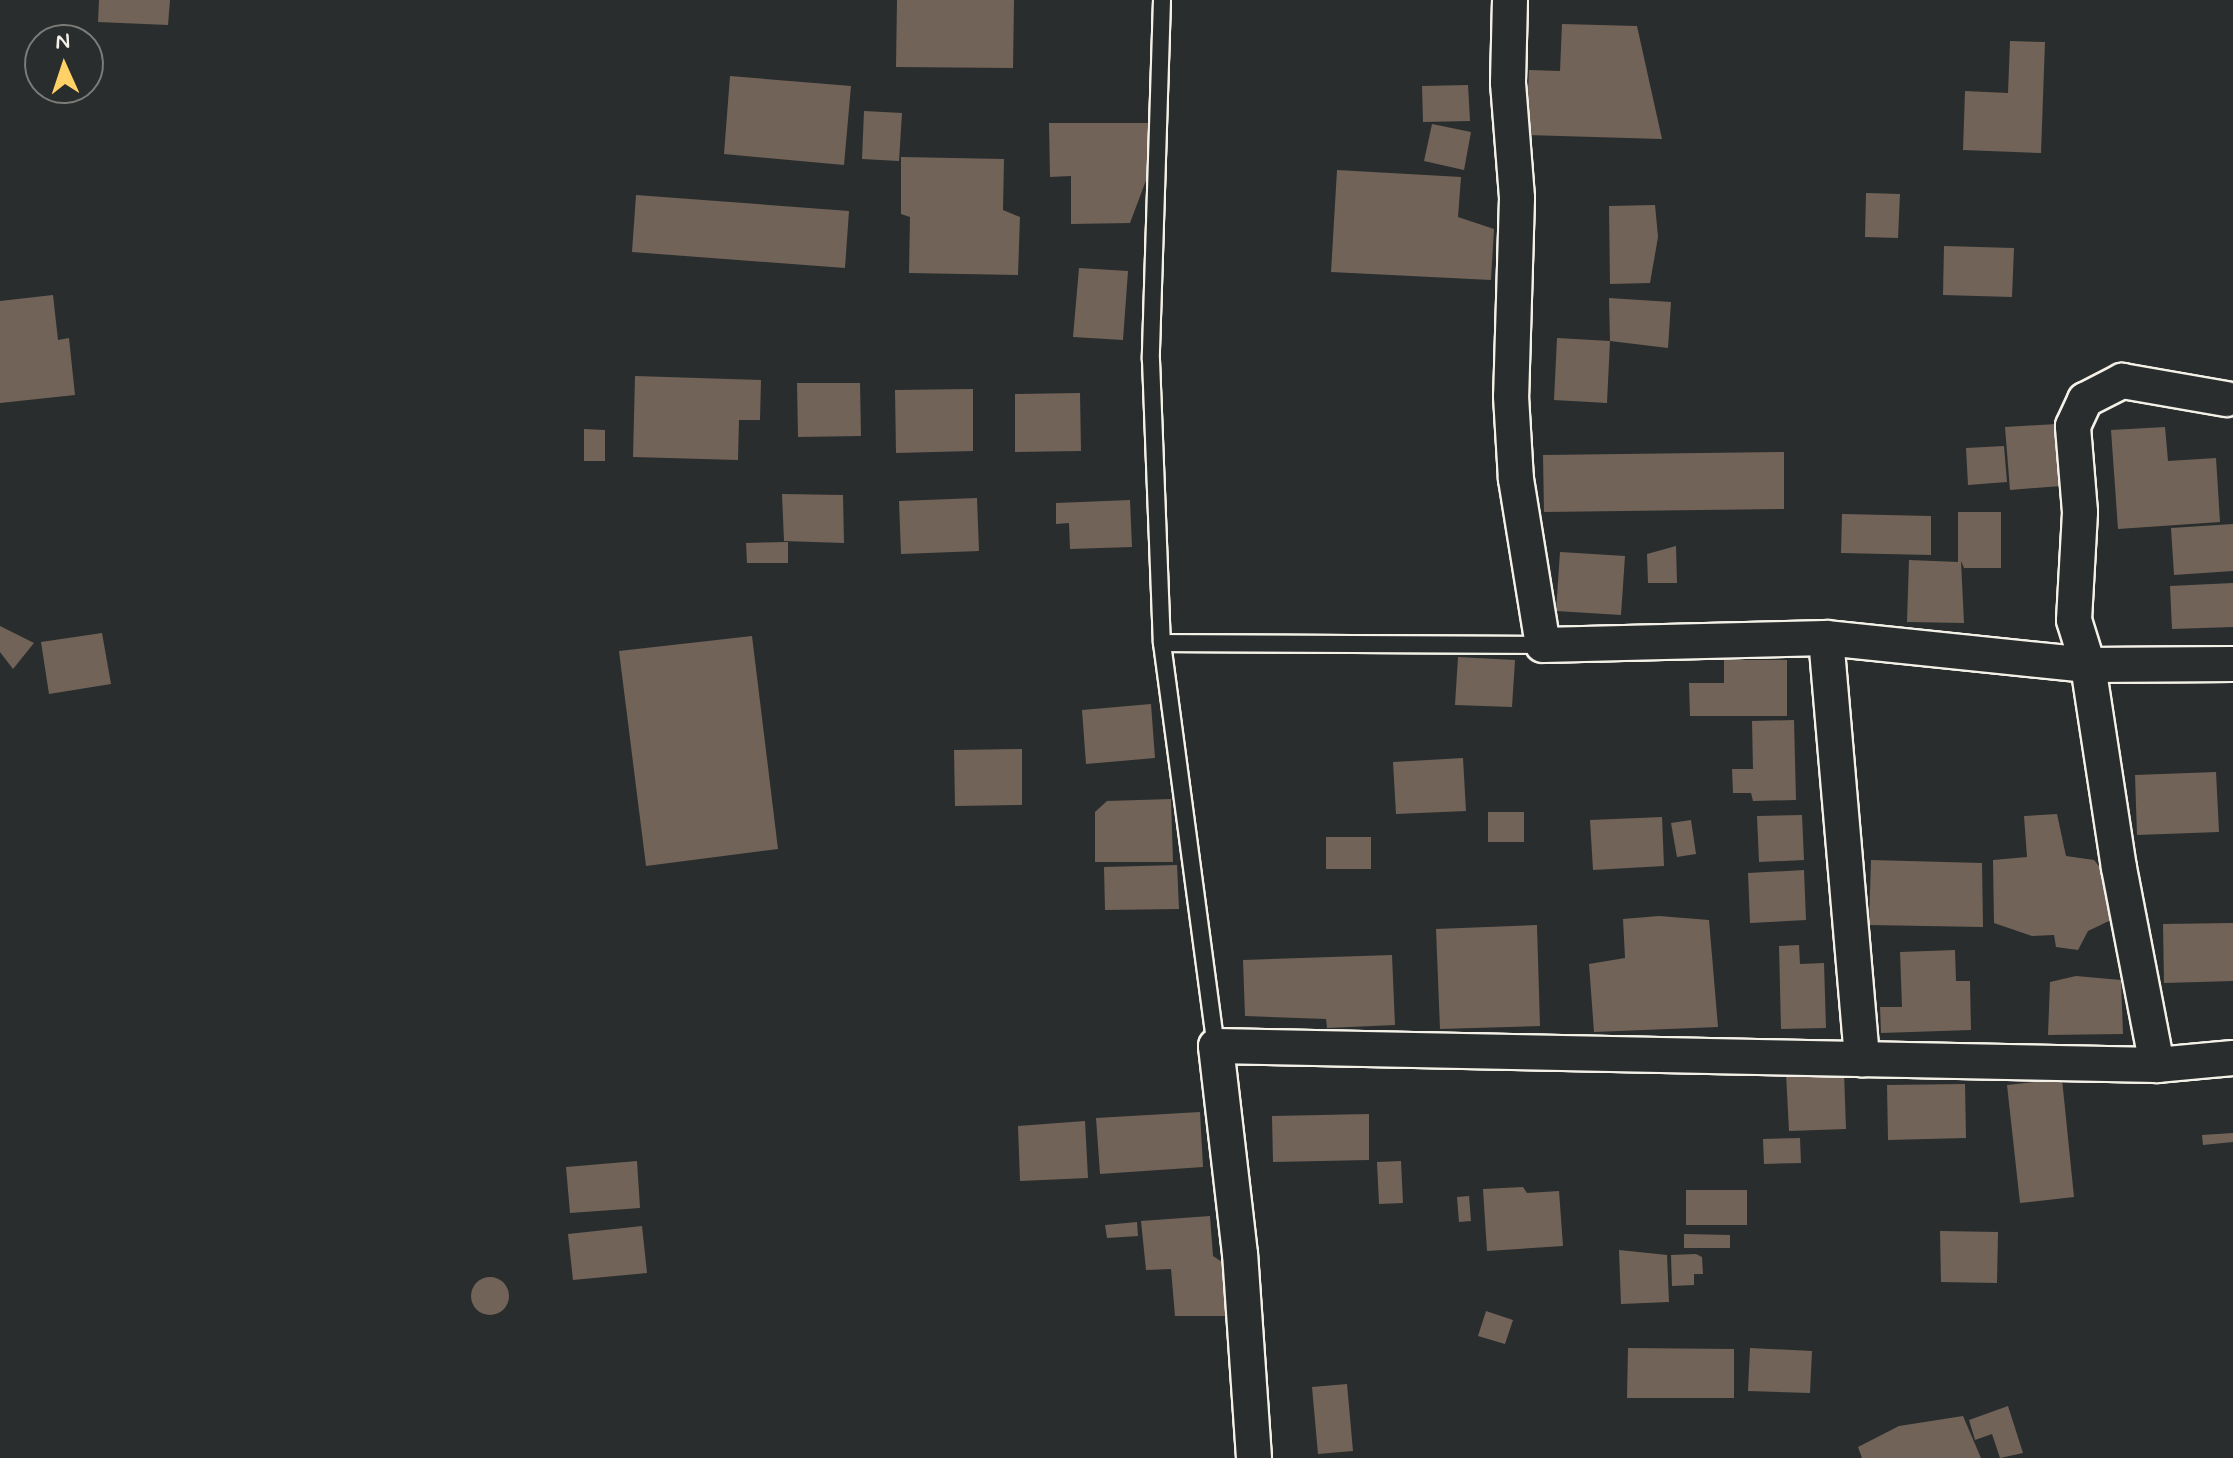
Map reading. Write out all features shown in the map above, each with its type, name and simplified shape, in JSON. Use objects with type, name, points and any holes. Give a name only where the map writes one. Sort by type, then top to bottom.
[{"type":"street","points":[[1510,0],[1508,83],[1517,198],[1511,396],[1516,479],[1543,645],[1826,638],[2088,665],[2233,664]]},
{"type":"street","points":[[2157,1065],[2119,868],[2088,665],[2074,620],[2080,570],[2073,440],[2078,412],[2095,391],[2122,381],[2226,399]]},
{"type":"street","points":[[1826,638],[1862,1059]]},
{"type":"street","points":[[1254,1458],[1240,1254],[1216,1046],[2157,1065],[2233,1058]]},
{"type":"lane","points":[[1162,0],[1151,360],[1162,643],[1195,858],[1216,1046]]},
{"type":"lane","points":[[1162,643],[1543,645]]},
{"type":"building","points":[[99,0],[170,0],[168,25],[98,22]]},
{"type":"building","points":[[897,0],[1014,0],[1013,68],[896,67]]},
{"type":"building","points":[[1562,24],[1637,26],[1662,139],[1526,135],[1529,70],[1560,71]]},
{"type":"building","points":[[2010,41],[2045,42],[2041,153],[1963,150],[1965,91],[2008,93]]},
{"type":"building","points":[[730,76],[851,86],[844,165],[724,154]]},
{"type":"building","points":[[1468,85],[1470,121],[1423,122],[1422,86]]},
{"type":"building","points":[[864,111],[902,113],[899,161],[862,159]]},
{"type":"building","points":[[1049,123],[1148,123],[1148,175],[1130,223],[1071,224],[1071,176],[1050,177]]},
{"type":"building","points":[[1432,124],[1471,132],[1464,170],[1424,161]]},
{"type":"building","points":[[901,157],[1004,159],[1003,210],[1020,217],[1018,275],[909,273],[910,217],[901,214]]},
{"type":"building","points":[[1337,170],[1461,177],[1458,217],[1494,229],[1491,280],[1331,272]]},
{"type":"building","points":[[1866,193],[1900,194],[1898,238],[1865,237]]},
{"type":"building","points":[[636,195],[849,211],[845,268],[632,252]]},
{"type":"building","points":[[1655,205],[1658,237],[1650,283],[1610,284],[1609,206]]},
{"type":"building","points":[[1944,246],[2014,248],[2012,297],[1943,295]]},
{"type":"building","points":[[1079,268],[1128,271],[1123,340],[1073,337]]},
{"type":"building","points":[[53,295],[58,340],[69,338],[75,395],[0,403],[0,301]]},
{"type":"building","points":[[1609,298],[1671,302],[1668,348],[1610,341]]},
{"type":"building","points":[[1557,338],[1610,341],[1607,403],[1554,400]]},
{"type":"building","points":[[635,376],[761,380],[760,420],[739,420],[738,460],[633,457]]},
{"type":"building","points":[[797,383],[860,383],[861,436],[798,437]]},
{"type":"building","points":[[973,389],[973,451],[896,453],[895,390]]},
{"type":"building","points":[[1080,393],[1081,451],[1015,452],[1015,394]]},
{"type":"building","points":[[2056,424],[2061,486],[2010,490],[2005,427]]},
{"type":"building","points":[[2165,427],[2168,461],[2216,458],[2220,522],[2118,529],[2111,430]]},
{"type":"building","points":[[584,429],[605,430],[605,461],[584,461]]},
{"type":"building","points":[[2004,446],[2007,482],[1968,485],[1966,448]]},
{"type":"building","points":[[1784,452],[1784,509],[1544,512],[1543,455]]},
{"type":"building","points":[[782,494],[843,495],[844,543],[784,541]]},
{"type":"building","points":[[977,498],[979,551],[901,554],[899,501]]},
{"type":"building","points":[[1130,500],[1132,547],[1070,549],[1069,523],[1056,524],[1056,503]]},
{"type":"building","points":[[1958,512],[2001,512],[2001,568],[1964,568],[1961,561],[1964,623],[1907,622],[1909,560],[1958,562]]},
{"type":"building","points":[[1842,514],[1931,516],[1931,555],[1841,553]]},
{"type":"building","points":[[2233,524],[2233,571],[2174,575],[2171,528]]},
{"type":"building","points":[[788,542],[788,563],[747,563],[746,543]]},
{"type":"building","points":[[1676,546],[1677,583],[1648,583],[1647,554]]},
{"type":"building","points":[[1560,552],[1625,556],[1621,615],[1556,611]]},
{"type":"building","points":[[2233,583],[2233,627],[2172,629],[2170,586]]},
{"type":"building","points":[[0,626],[34,643],[13,669],[0,652]]},
{"type":"building","points":[[102,633],[111,684],[49,694],[41,642]]},
{"type":"building","points":[[752,636],[778,849],[646,866],[619,651]]},
{"type":"building","points":[[1458,657],[1515,660],[1512,707],[1455,705]]},
{"type":"building","points":[[1724,660],[1787,660],[1787,716],[1690,716],[1689,683],[1724,683]]},
{"type":"building","points":[[1151,704],[1155,758],[1086,764],[1082,710]]},
{"type":"building","points":[[1794,720],[1796,800],[1753,801],[1751,793],[1733,793],[1732,769],[1753,769],[1752,721]]},
{"type":"building","points":[[1022,749],[1022,805],[955,806],[954,750]]},
{"type":"building","points":[[1463,758],[1466,811],[1396,814],[1393,762]]},
{"type":"building","points":[[2216,772],[2219,832],[2137,835],[2135,775]]},
{"type":"building","points":[[1171,799],[1173,862],[1095,862],[1095,812],[1107,801]]},
{"type":"building","points":[[1488,812],[1524,812],[1524,842],[1488,842]]},
{"type":"building","points":[[2057,814],[2066,856],[2094,860],[2103,871],[2111,920],[2088,931],[2078,950],[2056,947],[2054,935],[2032,936],[1994,923],[1993,860],[2027,857],[2024,816]]},
{"type":"building","points":[[1802,815],[1804,860],[1759,862],[1757,816]]},
{"type":"building","points":[[1662,817],[1664,866],[1593,870],[1590,820]]},
{"type":"building","points":[[1691,820],[1696,854],[1677,857],[1671,823]]},
{"type":"building","points":[[1326,837],[1371,837],[1371,869],[1326,869]]},
{"type":"building","points":[[1871,860],[1982,863],[1983,927],[1869,925]]},
{"type":"building","points":[[1177,865],[1179,909],[1105,910],[1104,867]]},
{"type":"building","points":[[1804,870],[1806,920],[1750,923],[1748,873]]},
{"type":"building","points":[[1659,916],[1709,920],[1718,1027],[1594,1032],[1589,964],[1625,958],[1623,919]]},
{"type":"building","points":[[2233,923],[2233,981],[2164,983],[2163,924]]},
{"type":"building","points":[[1537,925],[1540,1026],[1440,1029],[1436,929]]},
{"type":"building","points":[[1799,945],[1800,964],[1824,963],[1826,1028],[1781,1029],[1779,946]]},
{"type":"building","points":[[1955,950],[1956,981],[1970,981],[1971,1030],[1881,1033],[1880,1007],[1902,1007],[1900,952]]},
{"type":"building","points":[[1392,955],[1395,1025],[1327,1028],[1326,1019],[1245,1016],[1243,960]]},
{"type":"building","points":[[2076,976],[2121,980],[2123,1034],[2048,1035],[2050,982]]},
{"type":"building","points":[[1844,1072],[1846,1129],[1789,1131],[1786,1073]]},
{"type":"building","points":[[2062,1079],[2074,1197],[2020,1203],[2007,1085]]},
{"type":"building","points":[[1965,1084],[1966,1138],[1888,1140],[1887,1085]]},
{"type":"building","points":[[1200,1112],[1203,1167],[1100,1174],[1096,1118]]},
{"type":"building","points":[[1369,1114],[1369,1160],[1273,1162],[1272,1116]]},
{"type":"building","points":[[1085,1121],[1088,1178],[1020,1181],[1018,1126]]},
{"type":"building","points":[[2233,1133],[2233,1142],[2203,1145],[2202,1135]]},
{"type":"building","points":[[1800,1138],[1801,1163],[1764,1164],[1763,1139]]},
{"type":"building","points":[[637,1161],[640,1208],[570,1213],[566,1167]]},
{"type":"building","points":[[1401,1161],[1403,1203],[1379,1204],[1377,1162]]},
{"type":"building","points":[[1523,1187],[1527,1193],[1559,1191],[1563,1246],[1487,1251],[1483,1189]]},
{"type":"building","points":[[1686,1190],[1747,1190],[1747,1225],[1686,1225]]},
{"type":"building","points":[[1469,1196],[1471,1221],[1459,1222],[1457,1197]]},
{"type":"building","points":[[1210,1216],[1213,1256],[1225,1264],[1229,1316],[1175,1316],[1171,1269],[1146,1270],[1141,1221]]},
{"type":"building","points":[[1137,1222],[1138,1236],[1107,1238],[1105,1225]]},
{"type":"building","points":[[642,1226],[647,1273],[573,1280],[568,1234]]},
{"type":"building","points":[[1940,1231],[1998,1232],[1997,1283],[1941,1282]]},
{"type":"building","points":[[1684,1234],[1730,1235],[1730,1248],[1684,1248]]},
{"type":"building","points":[[1619,1250],[1667,1255],[1669,1302],[1621,1304]]},
{"type":"building","points":[[1696,1254],[1702,1257],[1703,1274],[1694,1274],[1694,1285],[1672,1286],[1671,1255]]},
{"type":"building","points":[[490,1277],[503,1283],[509,1296],[503,1309],[490,1315],[477,1309],[471,1296],[477,1283]]},
{"type":"building","points":[[1486,1311],[1513,1320],[1505,1344],[1478,1336]]},
{"type":"building","points":[[1628,1348],[1734,1349],[1734,1398],[1627,1398]]},
{"type":"building","points":[[1750,1348],[1812,1351],[1810,1393],[1748,1391]]},
{"type":"building","points":[[1347,1384],[1353,1451],[1318,1454],[1312,1387]]},
{"type":"building","points":[[2008,1406],[2023,1453],[2000,1458],[1992,1434],[1975,1440],[1969,1420]]},
{"type":"building","points":[[1963,1416],[1981,1458],[1862,1458],[1858,1447],[1899,1426]]}]
